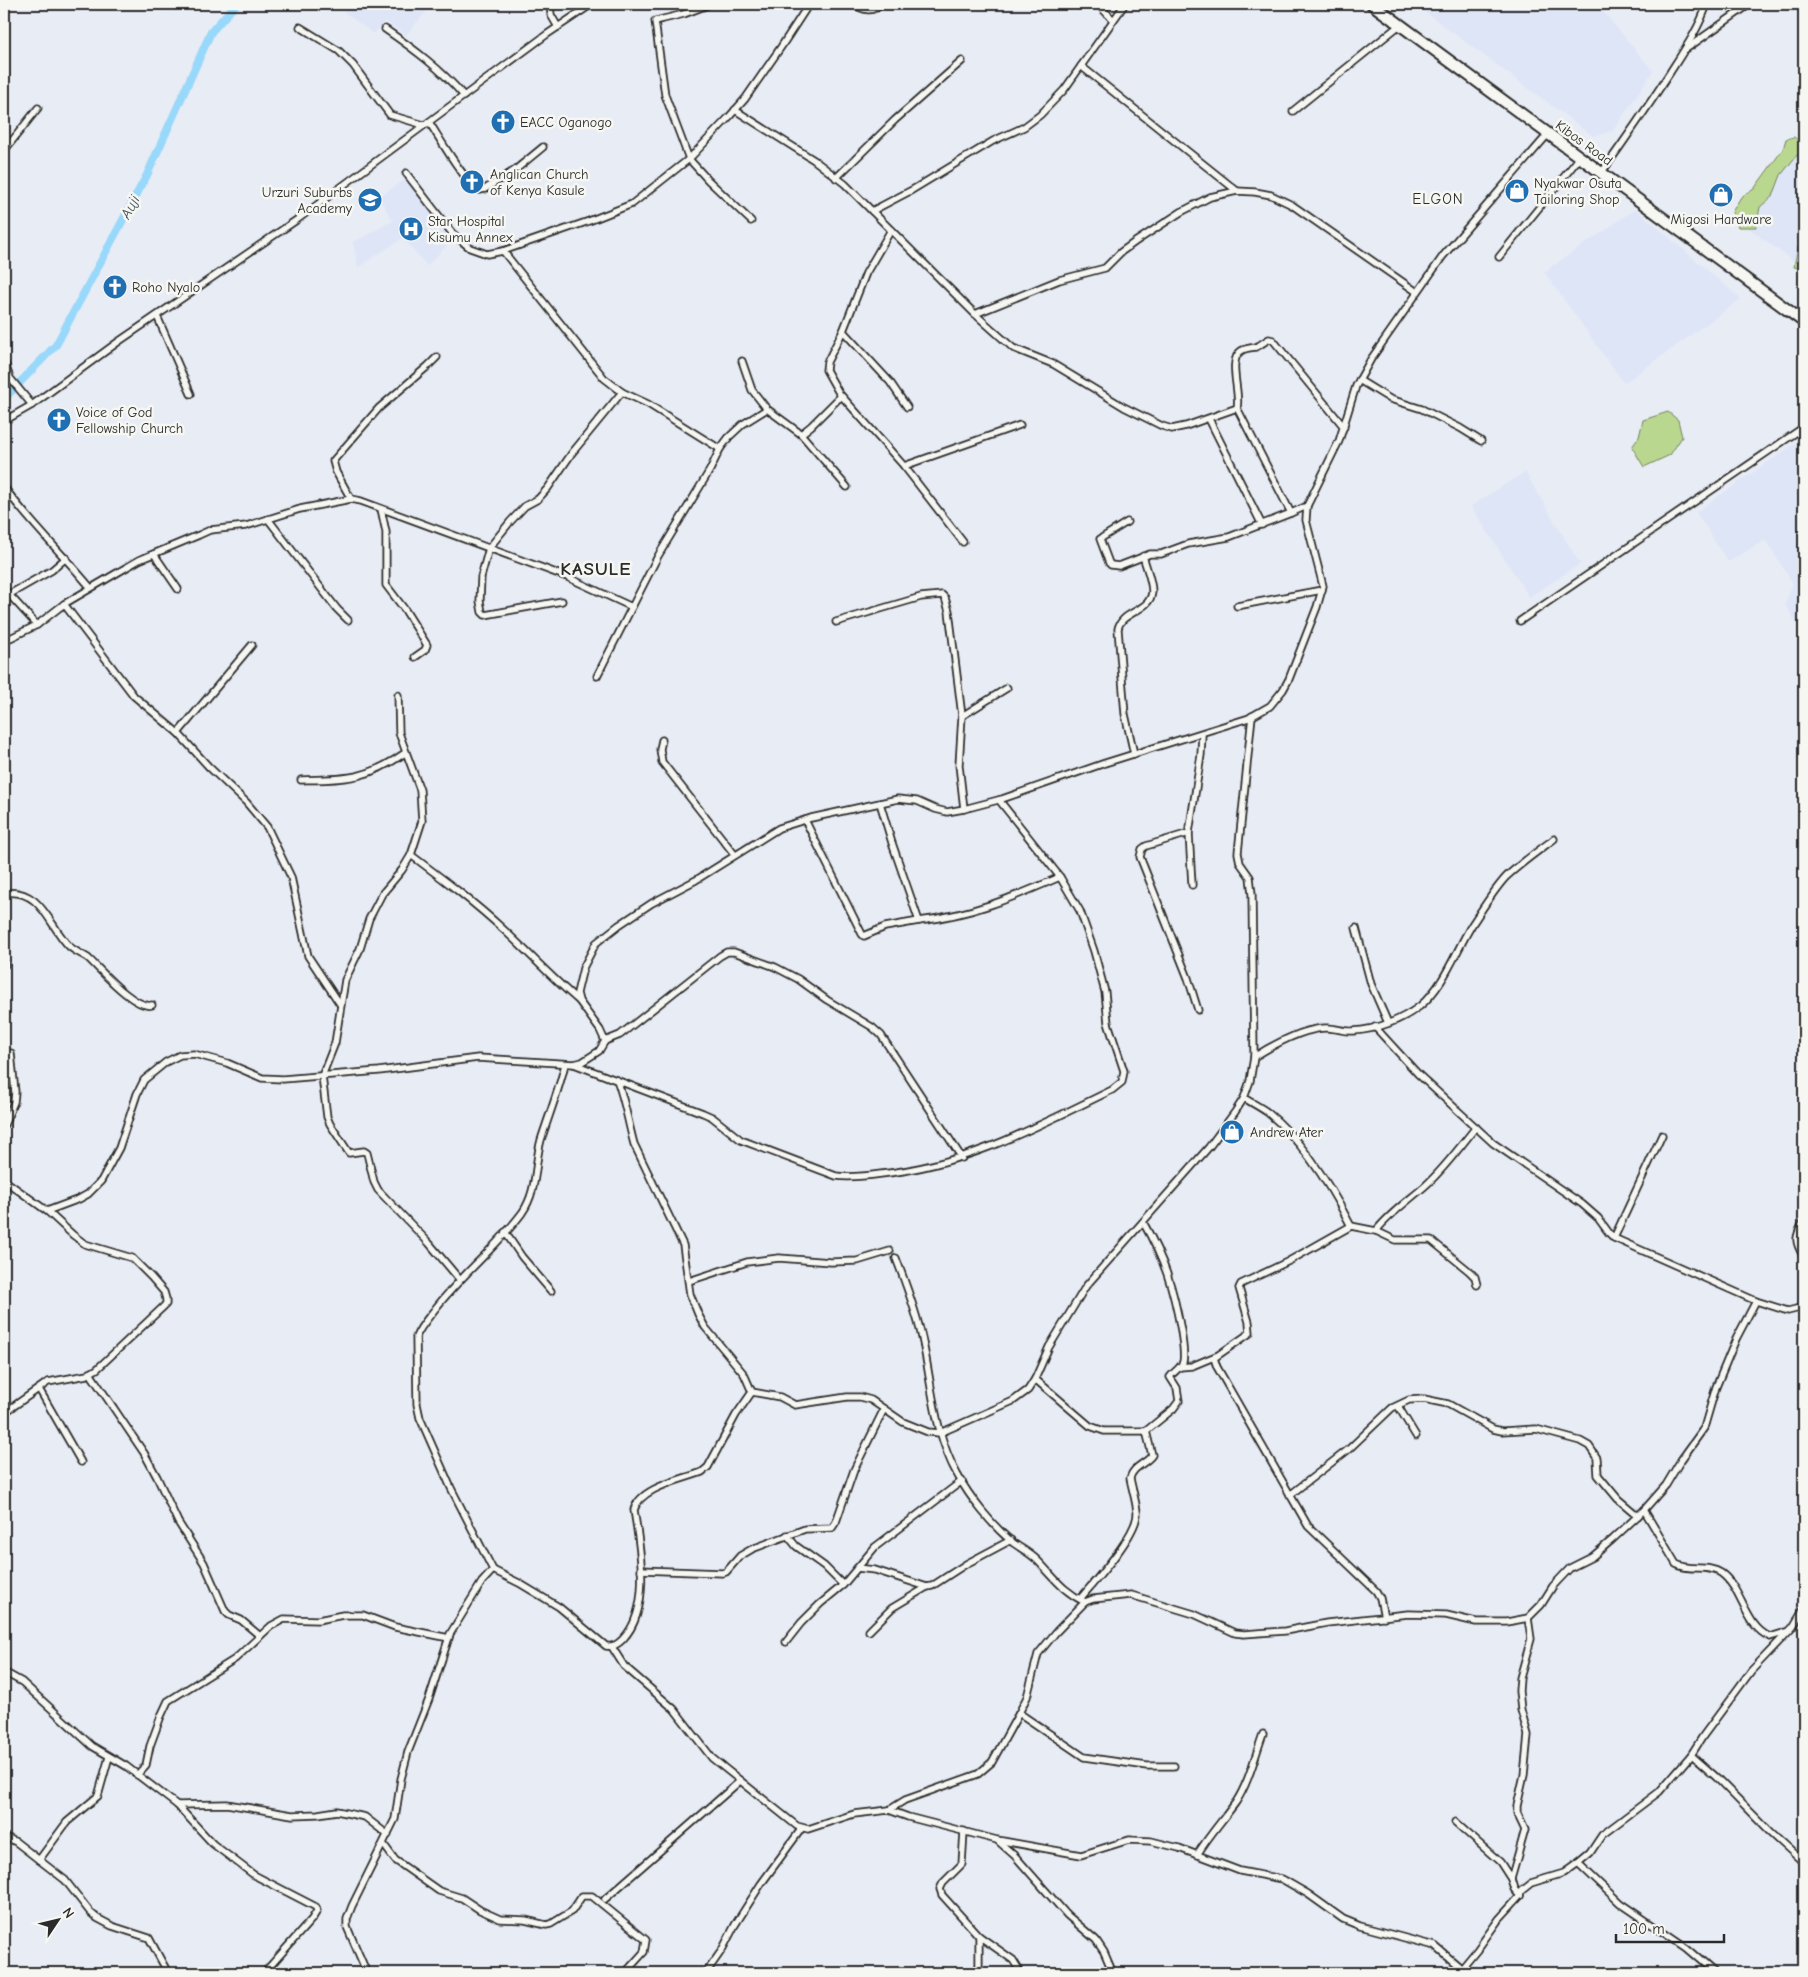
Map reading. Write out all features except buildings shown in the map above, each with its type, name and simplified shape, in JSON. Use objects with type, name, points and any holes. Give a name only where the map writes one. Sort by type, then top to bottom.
[{"type":"main road","name":"Kibos Road","points":[[1372,4],[1804,322]]},
{"type":"street","points":[[550,4],[551,15],[558,27]]},
{"type":"street","points":[[4,421],[32,405],[298,219],[558,27],[592,4]]},
{"type":"street","points":[[710,4],[684,14],[655,21],[665,95],[689,159],[751,221]]},
{"type":"street","points":[[406,173],[443,223],[464,244],[480,252],[503,251],[632,204],[689,159],[735,110],[782,47],[809,4]]},
{"type":"street","points":[[852,4],[862,10],[871,10],[881,4]]},
{"type":"street","points":[[1098,4],[1113,20]]},
{"type":"street","points":[[872,211],[912,190],[993,141],[1024,127],[1040,115],[1058,96],[1081,66],[1125,4]]},
{"type":"street","points":[[1602,172],[1685,50],[1704,14],[1707,4]]},
{"type":"street","points":[[1685,50],[1750,4]]},
{"type":"street","points":[[1293,111],[1401,24]]},
{"type":"street","points":[[300,27],[339,51],[353,65],[390,115],[427,123],[472,185],[480,190],[485,189],[515,170],[543,147]]},
{"type":"street","points":[[385,29],[434,64],[464,96]]},
{"type":"street","points":[[836,178],[895,120],[962,61]]},
{"type":"street","points":[[1081,66],[1237,191]]},
{"type":"street","points":[[4,151],[38,108]]},
{"type":"street","points":[[735,110],[806,154],[836,178],[872,211],[975,314],[1013,348],[1053,364],[1124,407],[1172,429],[1209,419],[1236,408]]},
{"type":"street","points":[[579,1001],[577,993],[578,983],[583,968],[591,951],[603,937],[652,903],[696,880],[779,828],[805,820],[906,798],[941,811],[955,812],[999,800],[1134,754],[1202,734],[1252,716],[1270,706],[1289,679],[1322,590],[1320,568],[1306,520],[1307,506],[1339,441],[1348,407],[1359,380],[1371,358],[1443,256],[1549,133]]},
{"type":"street","points":[[1500,257],[1580,157]]},
{"type":"street","points":[[975,314],[1066,278],[1105,268],[1121,252],[1181,212],[1210,197],[1237,191],[1271,195],[1292,206],[1417,292]]},
{"type":"street","points":[[891,230],[866,273],[825,366],[828,377],[841,396],[904,466],[963,542]]},
{"type":"street","points":[[503,251],[604,378],[622,392],[648,404],[720,449]]},
{"type":"street","points":[[157,316],[191,394]]},
{"type":"street","points":[[842,331],[885,375],[907,407]]},
{"type":"street","points":[[1291,513],[1236,408],[1238,397],[1235,371],[1236,358],[1241,350],[1258,346],[1270,339],[1273,340],[1344,427]]},
{"type":"street","points":[[351,500],[336,472],[333,460],[379,408],[437,357]]},
{"type":"street","points":[[4,361],[10,378],[32,405]]},
{"type":"street","points":[[742,361],[752,390],[767,409],[800,434],[847,487]]},
{"type":"street","points":[[1359,380],[1390,399],[1422,409],[1481,441]]},
{"type":"street","points":[[562,601],[484,614],[480,601],[481,576],[489,548],[525,506],[538,499],[548,488],[572,453],[622,392]]},
{"type":"street","points":[[800,434],[811,426],[841,396]]},
{"type":"street","points":[[598,676],[658,556],[710,470],[720,449],[729,437],[743,424],[767,409]]},
{"type":"street","points":[[1209,419],[1262,525]]},
{"type":"street","points":[[904,466],[1020,424]]},
{"type":"street","points":[[1520,621],[1804,427]]},
{"type":"street","points":[[4,487],[28,518],[66,558],[90,587]]},
{"type":"street","points":[[4,641],[37,625],[90,587],[140,560],[210,530],[246,526],[300,509],[351,500],[489,548],[567,578],[632,607]]},
{"type":"street","points":[[1127,522],[1100,539],[1111,565],[1119,566],[1143,556],[1161,554],[1197,542],[1230,537],[1307,506]]},
{"type":"street","points":[[381,509],[386,532],[386,585],[406,610],[427,645],[425,650],[415,657]]},
{"type":"street","points":[[268,519],[337,609],[348,620]]},
{"type":"street","points":[[154,554],[178,589]]},
{"type":"street","points":[[1134,754],[1125,714],[1118,629],[1122,619],[1138,610],[1152,595],[1152,585],[1143,556]]},
{"type":"street","points":[[10,594],[52,570],[66,558]]},
{"type":"street","points":[[4,589],[37,625]]},
{"type":"street","points":[[1237,606],[1322,590]]},
{"type":"street","points":[[836,622],[921,597],[938,594],[945,598],[949,611],[962,716],[960,765],[964,809]]},
{"type":"street","points":[[64,604],[134,696],[178,733],[209,767],[246,802],[267,827],[291,877],[308,956],[340,1004]]},
{"type":"street","points":[[178,733],[252,645]]},
{"type":"street","points":[[962,716],[1007,688]]},
{"type":"street","points":[[398,695],[399,733],[420,790],[422,821],[411,855],[402,870],[382,894],[369,920],[360,949],[345,980],[335,1043],[322,1076],[327,1117],[336,1136],[349,1153],[364,1151],[367,1153],[378,1190],[429,1243],[460,1280]]},
{"type":"street","points":[[752,1392],[780,1397],[795,1405],[847,1397],[860,1397],[871,1400],[903,1422],[928,1432],[940,1433],[1013,1401],[1028,1390],[1035,1379],[1049,1346],[1086,1286],[1209,1147],[1244,1098],[1250,1081],[1254,1057],[1252,894],[1249,875],[1240,863],[1238,853],[1252,716]]},
{"type":"street","points":[[1192,885],[1189,833],[1201,755],[1202,734]]},
{"type":"street","points":[[662,740],[660,749],[662,762],[736,854]]},
{"type":"street","points":[[301,780],[343,779],[367,774],[385,767],[405,753]]},
{"type":"street","points":[[574,1064],[712,1117],[741,1140],[836,1176],[848,1178],[904,1172],[962,1158],[990,1148],[1112,1090],[1122,1082],[1124,1076],[1123,1064],[1108,1023],[1105,992],[1094,951],[1076,903],[1060,877],[999,800]]},
{"type":"street","points":[[880,803],[919,921]]},
{"type":"street","points":[[805,820],[864,936],[884,927],[972,911],[1005,901],[1060,877]]},
{"type":"street","points":[[1189,833],[1146,846],[1140,852],[1140,857],[1188,978],[1198,1010]]},
{"type":"street","points":[[1254,1057],[1271,1046],[1309,1031],[1327,1028],[1352,1031],[1375,1027],[1404,1016],[1421,1005],[1438,984],[1472,924],[1505,878],[1554,839]]},
{"type":"street","points":[[411,855],[474,903],[579,1001],[600,1030],[605,1042]]},
{"type":"street","points":[[4,893],[13,892],[34,901],[46,912],[70,947],[88,959],[104,976],[140,1004],[152,1005]]},
{"type":"street","points":[[1356,928],[1371,984],[1388,1023]]},
{"type":"street","points":[[47,1211],[88,1194],[101,1181],[119,1148],[137,1094],[144,1080],[166,1062],[180,1055],[194,1054],[204,1056],[227,1063],[262,1078],[283,1079],[478,1058],[574,1064],[582,1062],[599,1051],[605,1042],[620,1036],[727,952],[744,955],[775,967],[798,979],[827,1000],[872,1027],[881,1035],[962,1158]]},
{"type":"street","points":[[1375,1027],[1418,1074],[1493,1143],[1582,1204],[1598,1218],[1608,1233],[1614,1238],[1756,1301],[1788,1311],[1804,1307]]},
{"type":"street","points":[[4,1125],[14,1102],[15,1092],[11,1053]]},
{"type":"street","points":[[565,1064],[558,1093],[541,1140],[536,1160],[536,1179],[532,1195],[521,1214],[436,1308],[416,1337],[418,1414],[451,1488],[493,1570],[559,1607],[599,1641],[606,1646],[612,1647],[622,1640],[634,1623],[640,1603],[642,1585],[634,1510],[636,1502],[644,1494],[702,1472],[708,1467],[736,1415],[752,1392]]},
{"type":"street","points":[[616,1080],[626,1108],[634,1144],[683,1245],[690,1294],[698,1314],[705,1327],[744,1374],[752,1392]]},
{"type":"street","points":[[1244,1098],[1273,1117],[1302,1149],[1351,1226]]},
{"type":"street","points":[[1376,1231],[1402,1204],[1425,1186],[1476,1127]]},
{"type":"street","points":[[1614,1238],[1662,1135]]},
{"type":"street","points":[[4,1180],[47,1211],[72,1235],[85,1244],[132,1258],[151,1276],[164,1292],[166,1299],[166,1304],[162,1308],[104,1363],[90,1373],[48,1382],[4,1413]]},
{"type":"street","points":[[1804,1220],[1796,1236],[1797,1246],[1804,1257]]},
{"type":"street","points":[[1035,1379],[1090,1426],[1104,1431],[1146,1431],[1173,1409],[1179,1401],[1177,1388],[1170,1377],[1180,1368],[1183,1360],[1182,1338],[1174,1293],[1165,1264],[1143,1222]]},
{"type":"street","points":[[1180,1368],[1192,1366],[1217,1355],[1250,1333],[1249,1322],[1239,1286],[1351,1226],[1376,1231],[1395,1240],[1431,1240],[1469,1271],[1475,1277],[1476,1285]]},
{"type":"street","points":[[505,1232],[551,1291]]},
{"type":"street","points":[[689,1281],[747,1262],[779,1258],[831,1262],[857,1261],[890,1251]]},
{"type":"street","points":[[896,1258],[910,1296],[922,1338],[940,1433],[956,1474],[978,1505],[1011,1540],[1036,1559],[1061,1587],[1083,1600],[1131,1595],[1194,1614],[1235,1633],[1244,1634],[1285,1631],[1328,1623],[1408,1614],[1446,1615],[1476,1622],[1507,1622],[1528,1618],[1541,1605],[1553,1586],[1570,1568],[1592,1557],[1638,1516],[1666,1485],[1704,1428],[1716,1387],[1736,1339],[1756,1301]]},
{"type":"street","points":[[1217,1355],[1214,1358],[1217,1367],[1311,1530],[1376,1591],[1380,1598],[1384,1617]]},
{"type":"street","points":[[90,1373],[144,1453],[178,1522],[204,1563],[225,1611],[260,1636]]},
{"type":"street","points":[[39,1389],[81,1462]]},
{"type":"street","points":[[1290,1495],[1349,1449],[1392,1408],[1409,1400],[1424,1399],[1448,1404],[1493,1429],[1502,1431],[1536,1429],[1580,1441],[1589,1446],[1594,1452],[1598,1475],[1618,1498],[1638,1516]]},
{"type":"street","points":[[1398,1406],[1416,1436]]},
{"type":"street","points":[[641,1570],[722,1573],[729,1570],[735,1561],[746,1552],[805,1529],[827,1529],[834,1526],[854,1470],[884,1408]]},
{"type":"street","points":[[612,1647],[624,1666],[674,1709],[712,1758],[797,1826],[808,1829],[854,1814],[890,1810],[905,1800],[932,1792],[978,1774],[999,1750],[1027,1697],[1038,1654],[1083,1600],[1136,1523],[1137,1512],[1130,1478],[1132,1472],[1150,1459],[1152,1455],[1146,1431]]},
{"type":"street","points":[[786,1642],[813,1610],[842,1585],[875,1547],[962,1481]]},
{"type":"street","points":[[1644,1510],[1676,1564],[1692,1568],[1715,1569],[1722,1574],[1731,1583],[1758,1630],[1764,1635],[1770,1637],[1790,1630]]},
{"type":"street","points":[[787,1535],[796,1546],[824,1566],[842,1585]]},
{"type":"street","points":[[869,1631],[892,1608],[1011,1540]]},
{"type":"street","points":[[857,1568],[875,1570],[927,1587]]},
{"type":"street","points":[[367,1973],[347,1927],[347,1919],[395,1819],[401,1779],[408,1752],[429,1699],[449,1638],[482,1582],[493,1570]]},
{"type":"street","points":[[890,1810],[908,1817],[997,1840],[1081,1855],[1130,1840],[1151,1841],[1240,1871],[1282,1879],[1308,1894],[1343,1919],[1360,1926],[1435,1946],[1460,1971],[1498,1919],[1520,1896],[1521,1890],[1531,1883],[1564,1873],[1590,1853],[1602,1835],[1659,1792],[1691,1755],[1751,1670],[1790,1630],[1804,1609]]},
{"type":"street","points":[[137,1775],[146,1765],[150,1746],[168,1701],[235,1659],[271,1626],[284,1619],[318,1620],[354,1614],[363,1615],[395,1627],[449,1638]]},
{"type":"street","points":[[1511,1879],[1525,1830],[1517,1813],[1517,1806],[1524,1775],[1528,1741],[1519,1691],[1520,1678],[1531,1639],[1528,1618]]},
{"type":"street","points":[[4,1672],[22,1682],[92,1746],[126,1766],[177,1805],[214,1844],[254,1876],[316,1907],[317,1911],[312,1919],[264,1973]]},
{"type":"street","points":[[1019,1713],[1084,1757],[1147,1766],[1174,1766]]},
{"type":"street","points":[[1197,1855],[1240,1794],[1263,1734]]},
{"type":"street","points":[[1691,1755],[1716,1776],[1763,1825],[1804,1863]]},
{"type":"street","points":[[39,1860],[67,1822],[98,1796],[109,1757]]},
{"type":"street","points":[[605,1900],[740,1781]]},
{"type":"street","points":[[177,1805],[227,1804],[292,1815],[337,1811],[365,1818],[388,1835]]},
{"type":"street","points":[[1455,1822],[1500,1862],[1511,1879],[1514,1889],[1520,1896]]},
{"type":"street","points":[[706,1973],[722,1950],[735,1925],[761,1884],[802,1828]]},
{"type":"street","points":[[964,1831],[962,1864],[942,1883],[940,1888],[942,1895],[979,1936],[1013,1960],[1022,1973]]},
{"type":"street","points":[[4,1836],[16,1842],[65,1880],[97,1918],[112,1926],[148,1938],[168,1973]]},
{"type":"street","points":[[997,1840],[1015,1856],[1067,1915],[1096,1940],[1104,1952],[1113,1973]]},
{"type":"street","points":[[384,1845],[395,1860],[439,1891],[462,1898],[480,1910],[500,1919],[524,1920],[546,1926],[572,1911],[582,1896],[592,1896],[646,1940],[644,1952],[625,1973]]},
{"type":"street","points":[[1578,1863],[1620,1903],[1686,1948],[1715,1973]]},
{"type":"street","points":[[978,1973],[979,1936]]},
{"type":"shaded area","points":[[342,4],[442,4],[439,8],[432,5],[406,35],[385,21],[374,34],[339,8]]},
{"type":"shaded area","points":[[1414,4],[1597,4],[1653,71],[1613,131],[1593,136]]},
{"type":"shaded area","points":[[1798,148],[1804,153],[1804,269],[1747,227]]},
{"type":"shaded area","name":"Star Hospital Kisumu Annex","points":[[407,178],[452,240],[427,266],[403,238],[358,267],[353,242],[393,221],[379,197]]},
{"type":"shaded area","points":[[1636,209],[1741,299],[1624,383],[1544,272]]},
{"type":"shaded area","points":[[1804,437],[1804,636],[1785,604],[1793,583],[1765,540],[1728,562],[1696,512]]},
{"type":"shaded area","points":[[1525,472],[1580,564],[1529,597],[1471,506]]},
{"type":"green space","points":[[1794,137],[1804,145],[1804,160],[1797,155],[1781,175],[1773,196],[1760,207],[1756,227],[1738,227],[1732,212],[1741,197],[1754,189],[1783,149],[1786,139]]},
{"type":"green space","points":[[1804,244],[1804,269],[1794,267],[1798,247]]},
{"type":"green space","points":[[1668,412],[1678,420],[1682,437],[1670,455],[1644,467],[1632,447],[1639,437],[1643,420]]},
{"type":"waterway","name":"Auji","points":[[4,399],[56,345],[147,175],[211,32],[236,4]]},
{"type":"place","name":"EACC Oganogo","points":[[503,122]]},
{"type":"place","name":"Anglican Church of Kenya Kasule","points":[[472,182]]},
{"type":"place","name":"Nyakwar Osuta Tailoring Shop","points":[[1517,191]]},
{"type":"place","name":"Migosi Hardware","points":[[1721,195]]},
{"type":"place","name":"Urzuri Suburbs Academy","points":[[370,200]]},
{"type":"place","name":"Star Hospital Kisumu Annex","points":[[411,229]]},
{"type":"place","name":"Roho Nyalo","points":[[115,287]]},
{"type":"place","name":"Voice of God Fellowship Church","points":[[59,420]]},
{"type":"place","name":"Andrew Ater","points":[[1232,1132]]},
{"type":"district","name":"ELGON","points":[[1438,199]]},
{"type":"district","name":"KASULE","points":[[596,569]]}]
